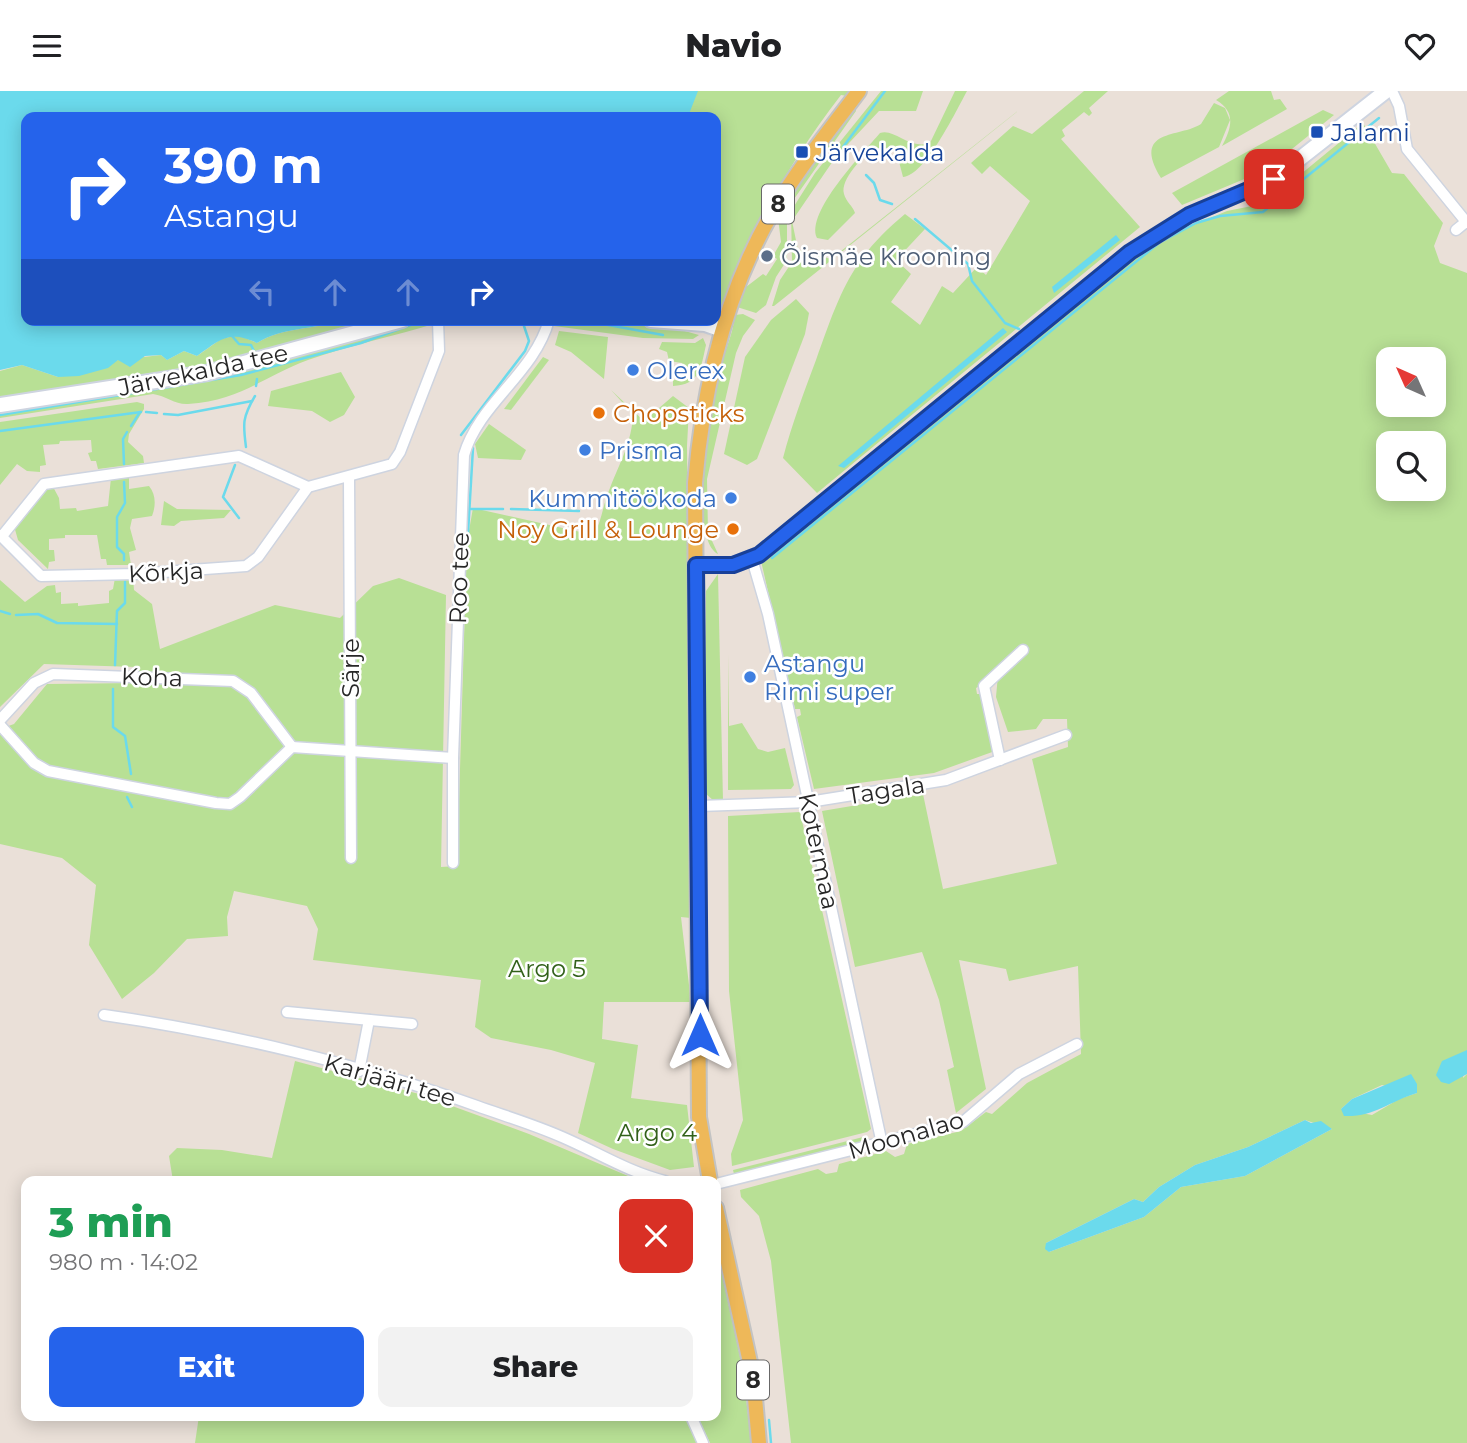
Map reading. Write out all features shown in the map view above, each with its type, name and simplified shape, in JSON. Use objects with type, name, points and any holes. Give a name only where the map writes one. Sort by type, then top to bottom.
[{"type":"main road","name":"8","points":[[709,1176],[699,1117],[695,483],[706,387],[722,330],[746,267],[772,213],[859,91]]},
{"type":"main road","name":"8","points":[[721,1231],[753,1376],[759,1443]]},
{"type":"street","points":[[696,565],[733,565],[752,559],[1130,252],[1189,215],[1274,179],[1386,91]]},
{"type":"street","points":[[1392,91],[1399,106],[1407,149],[1466,222],[1456,230]]},
{"type":"street","name":"Järvekalda tee","points":[[0,405],[207,373],[380,326]]},
{"type":"street","points":[[308,487],[386,468],[400,452],[439,351],[439,326]]},
{"type":"street","name":"Roo tee","points":[[453,863],[453,758],[464,455],[478,425],[536,353],[547,326]]},
{"type":"street","points":[[711,326],[722,330]]},
{"type":"street","name":"Kõrkja","points":[[239,456],[308,487],[258,557],[237,569],[41,576],[1,535],[44,484],[239,456]]},
{"type":"street","name":"Särje","points":[[349,478],[351,858]]},
{"type":"street","name":"Kotermaa","points":[[752,559],[765,604],[882,1144]]},
{"type":"street","points":[[1000,760],[984,686],[1023,650]]},
{"type":"street","name":"Koha","points":[[53,674],[233,681],[251,693],[292,747],[240,797],[230,804],[216,803],[48,771],[34,763],[0,722],[34,683],[53,674]]},
{"type":"street","name":"Tagala","points":[[699,806],[809,802],[946,780],[1066,735]]},
{"type":"street","points":[[292,747],[453,758]]},
{"type":"street","points":[[287,1011],[412,1024]]},
{"type":"street","name":"Karjääri tee","points":[[104,1015],[158,1023],[431,1089],[536,1127],[643,1176]]},
{"type":"street","points":[[359,1071],[369,1020]]},
{"type":"street","name":"Moonalao","points":[[721,1184],[963,1122],[1019,1074],[1077,1044]]},
{"type":"street","points":[[693,1421],[703,1443]]},
{"type":"green space","points":[[646,91],[851,91],[847,96],[841,95],[823,119],[774,195],[721,305],[721,112],[604,112]]},
{"type":"green space","points":[[881,91],[923,91],[916,111],[879,111],[835,158],[792,221],[798,250],[831,259],[1043,91],[772,306],[780,280],[792,262],[791,211],[815,173]]},
{"type":"green space","points":[[955,91],[967,91],[939,141],[921,166],[912,174],[903,177],[897,154],[888,148],[874,148],[853,169],[845,182],[844,194],[855,213],[828,240],[817,238],[819,214],[827,199],[849,168],[880,133],[891,133],[915,144],[930,143]]},
{"type":"green space","points":[[1084,91],[1108,91],[1089,108],[1092,113],[1089,116],[1084,112],[1062,130],[1065,136],[1061,139],[1140,227],[817,493],[783,458],[798,408],[832,317],[848,280],[859,263],[886,231],[905,214],[925,229],[896,260],[911,274],[891,302],[920,325],[942,286],[953,293],[977,267],[986,275],[1030,201],[990,166],[982,174],[971,163],[1013,126],[1032,134]]},
{"type":"green space","points":[[1229,91],[1271,91],[1274,100],[1280,99],[1287,109],[1222,146],[1230,120],[1227,110],[1216,100]]},
{"type":"green space","points":[[1214,103],[1225,108],[1230,120],[1219,147],[1161,178],[1153,162],[1152,150],[1155,143],[1162,137],[1201,124]]},
{"type":"green space","points":[[855,107],[856,111],[787,209],[787,260],[776,277],[766,305],[756,313],[737,307],[746,287],[763,274],[766,276],[777,259],[773,256],[781,242],[778,218],[824,146]]},
{"type":"green space","points":[[1323,110],[1334,115],[1266,170],[1182,205],[1172,193]]},
{"type":"green space","points":[[1363,123],[1392,173],[1404,174],[1443,223],[1434,246],[1440,263],[1467,273],[1467,1050],[1463,1078],[1467,1074],[1467,1443],[791,1443],[771,1261],[759,1216],[741,1197],[740,1190],[818,1169],[826,1174],[837,1172],[839,1164],[886,1151],[895,1157],[904,1154],[907,1144],[961,1131],[986,1112],[992,1114],[1027,1083],[1081,1054],[1078,966],[1009,981],[1006,969],[959,960],[986,1089],[956,1113],[947,1070],[954,1067],[939,1000],[922,952],[855,967],[822,811],[923,794],[943,889],[1057,864],[1032,759],[1068,747],[1067,719],[1043,719],[1036,729],[1008,732],[996,697],[998,675],[976,688],[977,694],[984,694],[995,751],[934,773],[814,789],[797,717],[801,715],[800,709],[795,709],[761,561],[1135,254],[1169,231],[1172,234],[1227,211],[1257,205],[1301,174]],"holes":[[[1382,1085],[1417,1093],[1399,1099],[1372,1115],[1341,1109],[1352,1099]],[[1305,1120],[1332,1129],[1245,1176],[1181,1187],[1144,1217],[1049,1252],[1046,1243],[1134,1199],[1143,1202],[1159,1187],[1195,1165],[1248,1147]]]},
{"type":"green space","points":[[796,299],[809,313],[805,334],[757,459],[747,465],[724,454],[745,357],[771,320]]},
{"type":"green space","points":[[743,314],[755,320],[743,336],[736,353],[707,479],[708,532],[718,554],[709,543],[704,524],[702,499],[706,442],[719,369],[735,315]]},
{"type":"green space","points":[[320,326],[362,326],[203,369],[0,400],[0,371],[22,365],[58,377],[118,360],[161,355],[167,360],[184,351],[197,356],[221,339],[238,335],[257,343],[287,331]]},
{"type":"green space","points":[[394,326],[426,326],[308,360],[238,393],[207,402],[184,404],[153,394],[0,418],[0,411],[227,375]]},
{"type":"green space","points":[[554,326],[647,326],[699,335],[693,339],[643,338]]},
{"type":"green space","points":[[559,331],[608,337],[604,379],[571,352],[555,345]]},
{"type":"green space","points":[[703,338],[706,345],[698,373],[689,382],[673,386],[673,380],[680,380],[682,363],[669,361],[667,352],[659,349],[662,342],[695,343]]},
{"type":"green space","points":[[543,357],[549,360],[511,410],[504,409]]},
{"type":"green space","points":[[341,372],[355,397],[344,415],[330,422],[312,411],[268,406],[271,391]]},
{"type":"green space","points":[[611,390],[644,421],[673,396],[689,408],[687,446],[691,918],[681,917],[691,1002],[604,1002],[602,1039],[638,1045],[631,1098],[687,1105],[694,1167],[670,1170],[578,1133],[595,1063],[551,1050],[491,1038],[475,1027],[481,980],[313,960],[318,929],[307,906],[234,891],[227,917],[228,936],[187,939],[154,973],[122,999],[89,945],[96,885],[62,858],[0,844],[0,729],[14,724],[47,684],[137,683],[135,667],[44,664],[0,707],[0,580],[25,602],[47,586],[55,585],[56,593],[61,592],[61,604],[78,603],[78,606],[109,603],[109,591],[113,589],[115,578],[133,577],[134,590],[152,604],[160,649],[275,605],[340,618],[373,586],[399,578],[446,595],[441,867],[457,866],[467,542],[473,508],[594,535],[625,452],[632,424],[633,414]]},
{"type":"green space","points":[[137,402],[144,404],[144,409],[129,434],[128,442],[143,456],[144,463],[98,469],[96,461],[91,461],[88,453],[92,452],[91,440],[60,441],[59,444],[43,445],[46,465],[40,466],[40,472],[27,471],[17,464],[0,485],[0,422]]},
{"type":"green space","points":[[489,424],[526,450],[521,460],[478,458],[475,444]]},
{"type":"green space","points":[[129,477],[129,489],[149,486],[155,500],[152,516],[132,519],[130,528],[136,550],[129,552],[131,565],[107,565],[106,559],[101,559],[97,535],[65,535],[65,538],[49,539],[49,550],[54,550],[55,561],[49,562],[48,569],[18,540],[14,526],[36,496],[52,485],[59,498],[60,509],[76,508],[77,511],[108,506],[111,478]]},
{"type":"green space","points":[[164,501],[177,509],[231,510],[224,518],[181,521],[174,526],[161,525]]},
{"type":"green space","points":[[718,574],[723,801],[714,801],[705,793],[706,591]]},
{"type":"green space","points":[[728,654],[729,726],[742,723],[758,749],[768,752],[785,748],[794,785],[791,789],[728,790]]},
{"type":"green space","points":[[800,812],[871,1129],[732,1166],[731,1154],[743,1120],[729,991],[728,816]]},
{"type":"green space","points":[[295,1061],[419,1094],[529,1134],[628,1176],[172,1176],[169,1156],[177,1148],[222,1150],[272,1158]]},
{"type":"green space","points":[[867,1136],[871,1142],[734,1174],[733,1170]]},
{"type":"green space","points":[[721,1270],[743,1370],[751,1443],[710,1443],[699,1421],[721,1421]]},
{"type":"green space","points":[[198,1421],[689,1421],[700,1443],[195,1443]]},
{"type":"water","points":[[0,91],[698,91],[690,112],[21,112],[21,326],[320,326],[287,331],[257,343],[239,337],[226,338],[197,356],[184,351],[167,360],[161,355],[145,356],[130,367],[118,360],[108,368],[79,376],[58,377],[22,365],[0,370]]},
{"type":"water","points":[[1116,235],[1120,240],[1054,293],[1052,287]]},
{"type":"water","points":[[1003,328],[1007,332],[844,468],[838,466]]},
{"type":"water","points":[[1467,1050],[1467,1074],[1449,1084],[1441,1082],[1436,1075],[1442,1061]]},
{"type":"water","points":[[1411,1074],[1417,1084],[1417,1093],[1373,1112],[1344,1116],[1341,1109],[1352,1099]]},
{"type":"water","points":[[1305,1120],[1311,1123],[1321,1121],[1332,1129],[1245,1176],[1181,1187],[1144,1217],[1049,1252],[1045,1249],[1046,1243],[1134,1199],[1143,1202],[1159,1187],[1195,1165],[1248,1147]]},
{"type":"waterway","points":[[846,157],[843,147],[885,91]]},
{"type":"waterway","points":[[772,558],[1159,243],[1196,223],[1220,216],[1263,212],[1379,118]]},
{"type":"waterway","points":[[866,175],[874,183],[880,200],[892,204]]},
{"type":"waterway","points":[[915,219],[968,264],[972,281],[1005,323],[1019,329]]},
{"type":"waterway","points":[[0,415],[241,375],[361,343],[408,326]]},
{"type":"waterway","points":[[461,435],[525,351],[529,341],[524,326]]},
{"type":"waterway","points":[[614,326],[663,335]]},
{"type":"waterway","points":[[232,336],[239,344],[251,345],[255,353]]},
{"type":"waterway","points":[[256,386],[257,379]]},
{"type":"waterway","points":[[246,447],[244,421],[255,396]]},
{"type":"waterway","points":[[164,414],[178,415],[252,401]]},
{"type":"waterway","points":[[131,426],[140,412]]},
{"type":"waterway","points":[[0,431],[141,412]]},
{"type":"waterway","points":[[146,412],[157,413]]},
{"type":"waterway","points":[[124,464],[123,439],[127,432]]},
{"type":"waterway","points":[[468,533],[473,448]]},
{"type":"waterway","points":[[235,465],[223,497],[239,518]]},
{"type":"waterway","points":[[124,482],[125,503],[117,517],[117,547],[124,554],[124,560]]},
{"type":"waterway","points":[[471,509],[503,509]]},
{"type":"waterway","points":[[511,509],[579,511]]},
{"type":"waterway","points":[[115,665],[117,611],[125,603],[125,582]]},
{"type":"waterway","points":[[0,611],[10,614]]},
{"type":"waterway","points":[[16,615],[38,614],[57,623],[117,624]]},
{"type":"waterway","points":[[113,689],[113,727],[125,736],[131,774]]},
{"type":"waterway","points":[[127,797],[132,807]]},
{"type":"waterway","points":[[769,1420],[771,1443]]},
{"type":"place","name":"Jalami","points":[[1317,132]]},
{"type":"place","name":"Järvekalda","points":[[802,152]]},
{"type":"place","name":"Õismäe Krooning","points":[[767,256]]},
{"type":"place","name":"Olerex","points":[[633,370]]},
{"type":"place","name":"Chopsticks","points":[[599,413]]},
{"type":"place","name":"Prisma","points":[[585,450]]},
{"type":"place","name":"Kummitöökoda","points":[[731,498]]},
{"type":"place","name":"Noy Grill & Lounge","points":[[733,529]]},
{"type":"place","name":"Astangu Rimi super","points":[[750,677]]},
{"type":"route","points":[[700,1035],[696,565],[733,565],[759,555],[1130,252],[1189,215],[1274,179]]},
{"type":"park label","name":"Argo 5","points":[[547,968]]},
{"type":"park label","name":"Argo 4","points":[[657,1132]]}]
